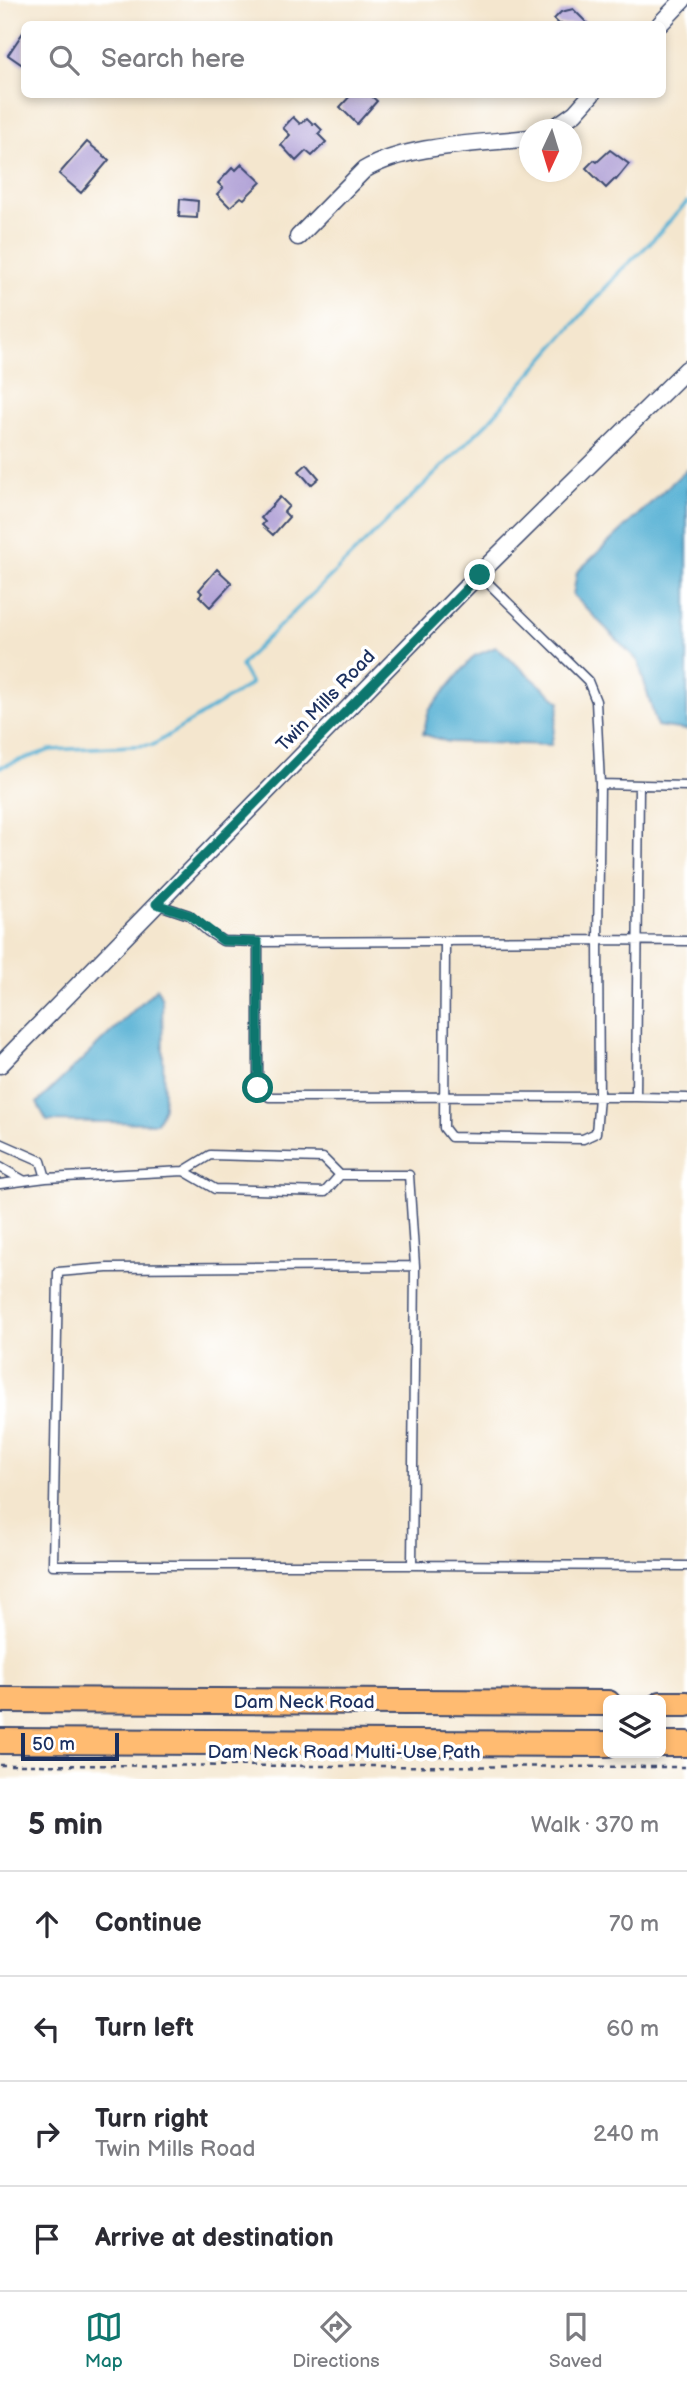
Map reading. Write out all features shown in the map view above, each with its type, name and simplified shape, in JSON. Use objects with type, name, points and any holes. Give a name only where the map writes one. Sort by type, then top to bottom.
[{"type":"main road","name":"Dam Neck Road","points":[[0,1700],[603,1703]]},
{"type":"main road","points":[[666,1703],[687,1704]]},
{"type":"main road","name":"Dam Neck Road","points":[[0,1741],[603,1744]]},
{"type":"main road","points":[[666,1744],[687,1744]]},
{"type":"street","points":[[663,21],[683,0]]},
{"type":"street","points":[[567,119],[589,98]]},
{"type":"street","points":[[298,237],[364,170],[392,156],[519,139]]},
{"type":"street","name":"Twin Mills Road","points":[[0,1065],[480,575],[687,369]]},
{"type":"lane","points":[[445,941],[444,1128],[451,1137],[583,1139],[596,1133],[599,1097],[600,784],[596,701],[588,681],[480,575]]},
{"type":"lane","points":[[600,784],[687,786]]},
{"type":"lane","points":[[636,1097],[639,785]]},
{"type":"lane","points":[[156,904],[190,915],[223,941],[687,941]]},
{"type":"lane","points":[[258,942],[258,1088],[269,1097],[687,1098]]},
{"type":"lane","points":[[0,1143],[41,1161],[46,1178]]},
{"type":"lane","points":[[0,1184],[46,1178],[184,1171],[209,1155],[323,1158],[340,1175],[410,1175],[415,1266],[412,1564]]},
{"type":"lane","points":[[0,1167],[23,1180]]},
{"type":"lane","points":[[184,1171],[215,1189],[311,1192],[325,1192],[340,1175]]},
{"type":"lane","points":[[415,1266],[107,1268],[58,1272],[53,1565],[687,1566]]},
{"type":"path","name":"Dam Neck Road Multi-Use Path","points":[[0,1765],[687,1767]]},
{"type":"water","points":[[687,469],[687,730],[657,726],[638,661],[573,595],[577,572]]},
{"type":"water","points":[[496,647],[560,702],[551,745],[448,742],[423,734],[429,710],[474,656]]},
{"type":"water","points":[[157,988],[162,999],[164,1107],[157,1123],[47,1121],[37,1103]]},
{"type":"building","points":[[573,9],[585,21],[556,21],[554,19],[561,12]]},
{"type":"building","points":[[21,36],[21,64],[8,55]]},
{"type":"building","points":[[348,98],[374,98],[377,101],[357,124],[340,107]]},
{"type":"building","points":[[293,117],[300,124],[307,118],[315,123],[322,130],[318,134],[326,142],[312,156],[306,151],[296,161],[281,145],[290,135],[283,128]]},
{"type":"building","points":[[87,142],[109,160],[81,193],[59,174]]},
{"type":"building","points":[[610,150],[629,164],[606,188],[586,168]]},
{"type":"building","points":[[242,164],[261,182],[244,199],[241,197],[230,207],[217,194],[223,188],[218,183],[233,167],[236,170]]},
{"type":"building","points":[[180,199],[198,201],[197,218],[179,217]]},
{"type":"building","points":[[307,464],[319,478],[311,485],[299,471]]},
{"type":"building","points":[[280,497],[289,506],[284,512],[289,517],[273,535],[262,525],[265,522],[261,518]]},
{"type":"building","points":[[217,569],[232,583],[210,607],[199,596],[202,593],[199,590]]},
{"type":"waterway","points":[[0,767],[50,750],[153,745],[251,684],[241,666],[248,657],[488,422],[621,270],[687,202]]},
{"type":"route","points":[[258,1088],[258,942],[223,941],[190,915],[156,904],[480,575]]}]
